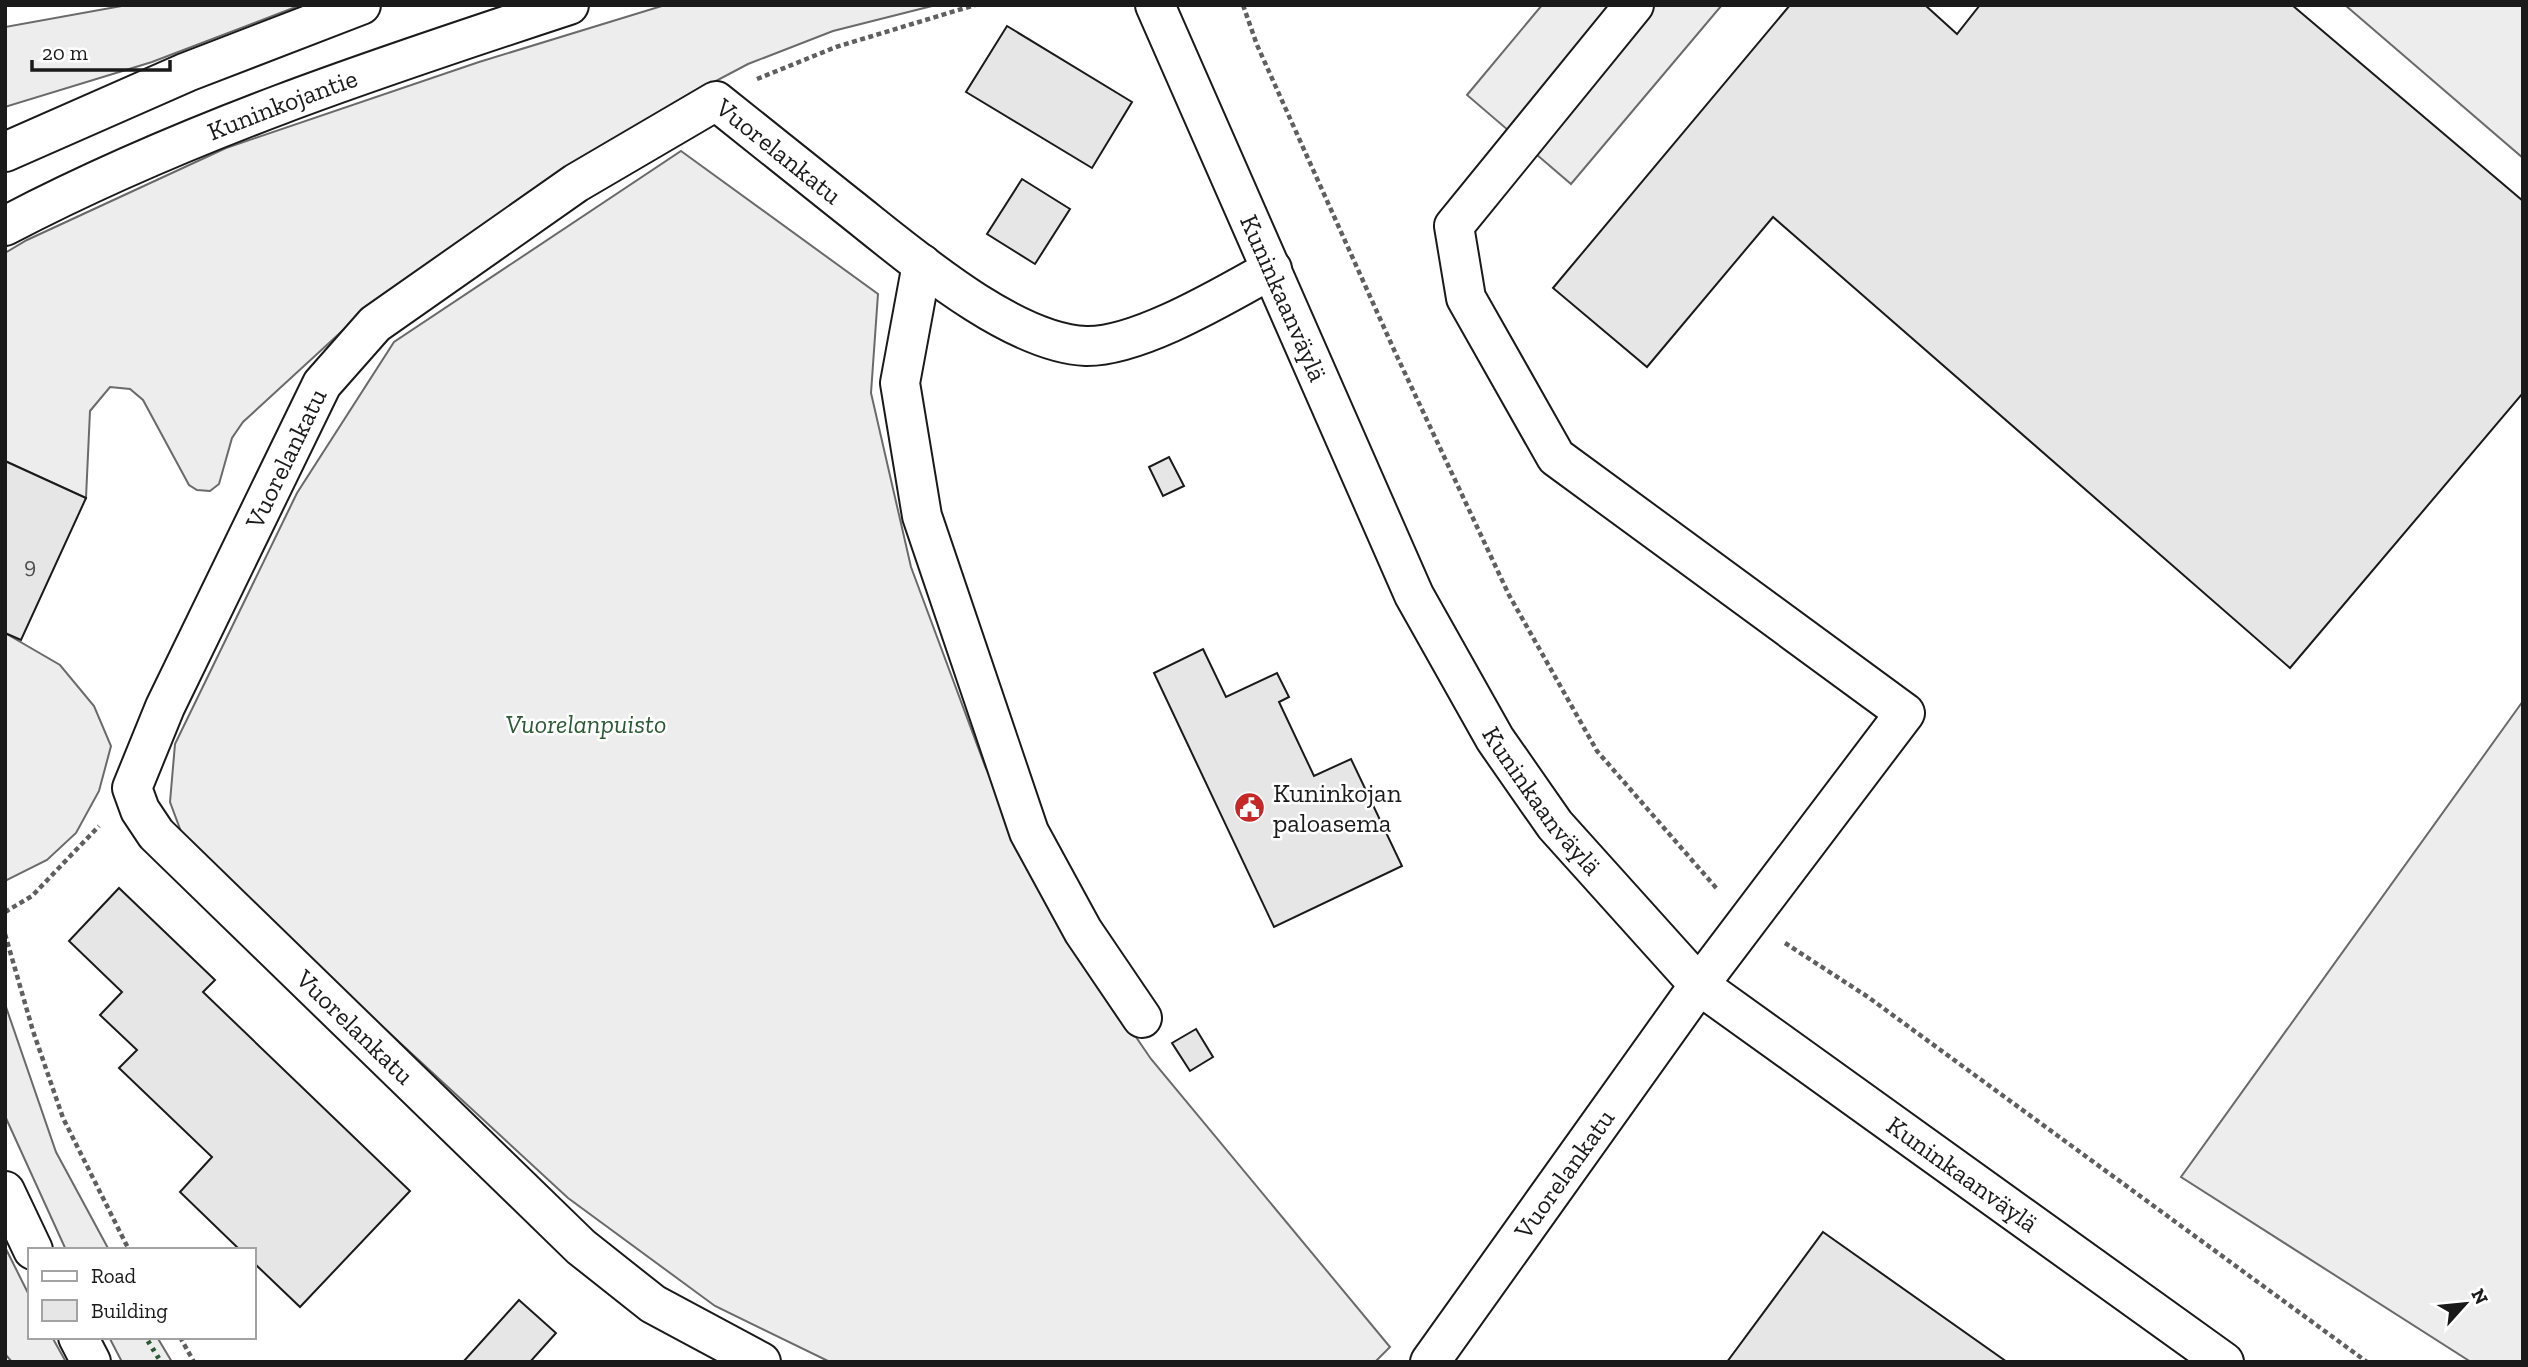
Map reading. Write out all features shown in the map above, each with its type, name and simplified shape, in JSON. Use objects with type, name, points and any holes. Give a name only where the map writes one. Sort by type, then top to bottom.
[{"type":"main road","points":[[5,152],[187,72],[361,5]]},
{"type":"main road","name":"Kuninkojantie","points":[[5,226],[139,161],[235,123],[398,61],[569,5]]},
{"type":"main road","name":"Kuninkaanväylä","points":[[1155,5],[1414,595],[1495,739],[1555,825],[1699,985],[2224,1362]]},
{"type":"main road","name":"Vuorelankatu","points":[[1430,1362],[1699,985],[1905,713],[1556,457],[1466,298],[1454,226],[1634,5]]},
{"type":"main road","name":"Vuorelankatu","points":[[761,1362],[653,1304],[581,1247],[156,834],[140,810],[132,788],[165,707],[322,384],[375,324],[576,183],[716,101],[922,264],[1012,323],[1052,340],[1087,346],[1138,336],[1220,298],[1272,269]]},
{"type":"main road","points":[[922,264],[900,383],[922,516],[1029,832],[1083,931],[1142,1018]]},
{"type":"main road","points":[[5,1191],[32,1248]]},
{"type":"main road","points":[[79,1339],[91,1362]]},
{"type":"path","points":[[716,101],[768,73],[836,47],[975,5]]},
{"type":"path","points":[[1243,5],[1257,45],[1378,315],[1509,595],[1597,751],[1709,881],[1750,921],[1868,997],[2368,1362]]},
{"type":"path","points":[[5,912],[41,887],[132,788]]},
{"type":"path","points":[[5,934],[63,1118],[128,1248]]},
{"type":"path","points":[[181,1339],[194,1362]]},
{"type":"shaded area","points":[[127,5],[301,5],[152,62],[5,107],[5,27]]},
{"type":"shaded area","points":[[665,5],[936,5],[833,31],[748,64],[674,103],[378,298],[243,422],[232,438],[219,484],[210,491],[197,490],[189,485],[143,400],[130,389],[110,387],[90,411],[86,498],[5,461],[5,253],[27,240],[226,148],[479,62]]},
{"type":"shaded area","points":[[1542,5],[1722,5],[1571,184],[1467,95]]},
{"type":"shaded area","points":[[2345,5],[2523,5],[2523,158]]},
{"type":"shaded area","name":"Vuorelanpuisto","points":[[681,151],[878,294],[871,393],[911,567],[985,766],[1058,923],[1151,1059],[1390,1347],[1375,1362],[830,1362],[715,1306],[568,1198],[186,845],[170,802],[175,744],[297,493],[394,342]]},
{"type":"shaded area","points":[[5,633],[60,665],[94,706],[111,746],[99,791],[76,833],[47,860],[5,881]]},
{"type":"shaded area","points":[[2523,701],[2523,1362],[2471,1362],[2181,1177]]},
{"type":"shaded area","points":[[5,1004],[56,1152],[108,1248],[65,1248],[5,1116]]},
{"type":"shaded area","points":[[5,1247],[28,1293],[28,1339],[53,1339],[66,1362],[12,1362],[5,1354]]},
{"type":"shaded area","points":[[110,1339],[158,1339],[172,1362],[122,1362]]},
{"type":"building","points":[[1790,5],[1925,5],[1957,34],[1980,5],[2292,5],[2523,201],[2523,393],[2290,668],[1773,217],[1647,367],[1553,288]]},
{"type":"building","points":[[1007,26],[1132,102],[1092,168],[966,92]]},
{"type":"building","points":[[1022,179],[1070,209],[1035,264],[987,234]]},
{"type":"building","points":[[1169,457],[1184,486],[1163,496],[1149,467]]},
{"type":"building","points":[[5,461],[86,498],[21,640],[5,633]]},
{"type":"building","points":[[1203,649],[1226,697],[1277,673],[1289,697],[1279,702],[1314,776],[1351,759],[1402,866],[1274,927],[1154,673]]},
{"type":"building","points":[[119,888],[215,980],[203,992],[410,1191],[300,1307],[256,1265],[256,1248],[238,1248],[180,1192],[212,1157],[119,1068],[137,1050],[100,1015],[122,992],[69,941]]},
{"type":"building","points":[[1196,1029],[1213,1057],[1190,1071],[1172,1043]]},
{"type":"building","points":[[1823,1232],[2007,1362],[1727,1362]]},
{"type":"building","points":[[519,1300],[556,1333],[530,1362],[463,1362]]},
{"type":"hedge","points":[[148,1341],[161,1362]]},
{"type":"place","name":"Kuninkojan paloasema","points":[[1250,808]]}]
